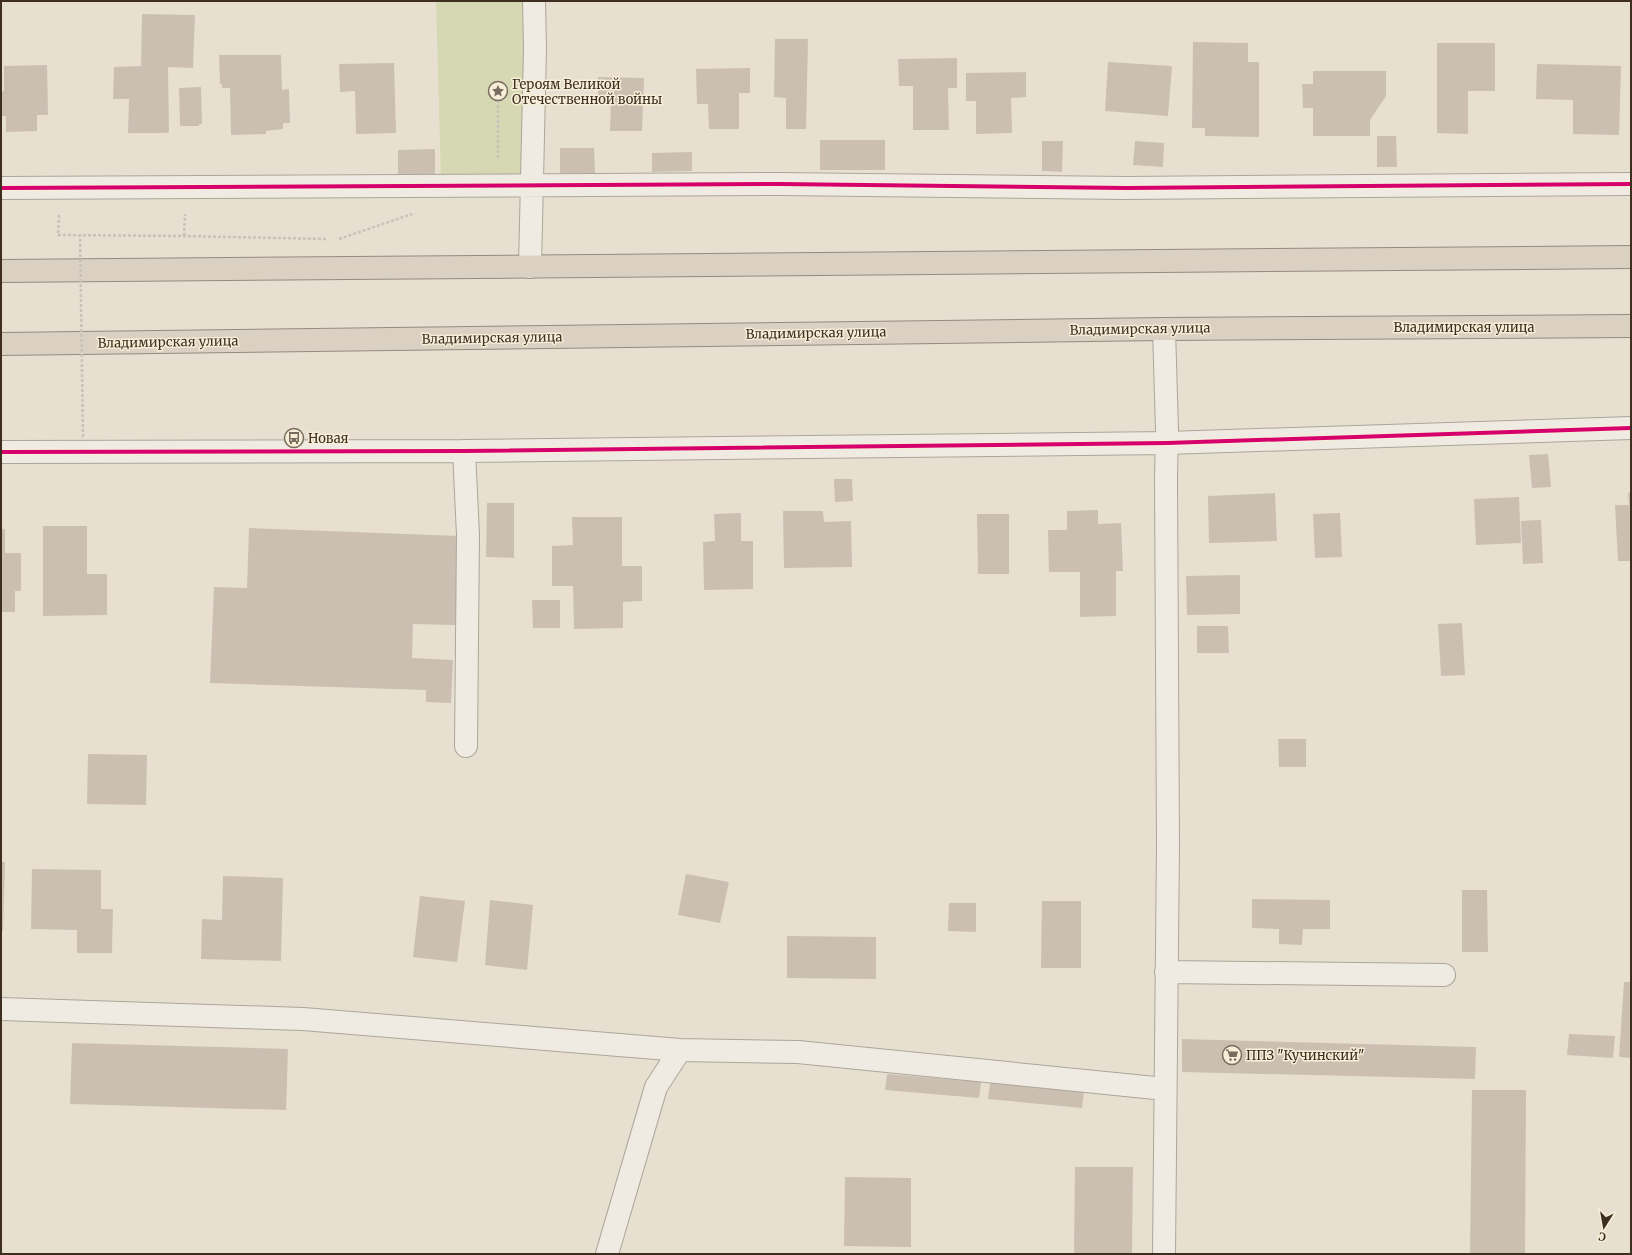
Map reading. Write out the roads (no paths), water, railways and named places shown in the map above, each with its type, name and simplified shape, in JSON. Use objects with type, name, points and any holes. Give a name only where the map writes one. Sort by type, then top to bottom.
[{"type":"highway","points":[[1,271],[1631,257]]},
{"type":"highway","name":"Владимирская улица","points":[[1,344],[1164,329],[1631,326]]},
{"type":"street","points":[[530,267],[535,48],[534,1]]},
{"type":"street","points":[[1,188],[779,184],[1126,188],[1631,184]]},
{"type":"street","points":[[1164,329],[1167,443],[1168,828],[1164,1254]]},
{"type":"street","points":[[1,452],[464,451],[1167,443],[1631,428]]},
{"type":"street","points":[[464,451],[468,535],[466,746]]},
{"type":"street","points":[[1166,972],[1444,975]]},
{"type":"street","points":[[1,1009],[303,1019],[680,1050],[798,1052],[1165,1090]]},
{"type":"street","points":[[607,1254],[656,1087],[680,1050]]},
{"type":"place","name":"Героям Великой Отечественной войны","points":[[498,91]]},
{"type":"place","name":"Новая","points":[[294,438]]},
{"type":"place","name":"ППЗ \"Кучинский\"","points":[[1232,1055]]}]
